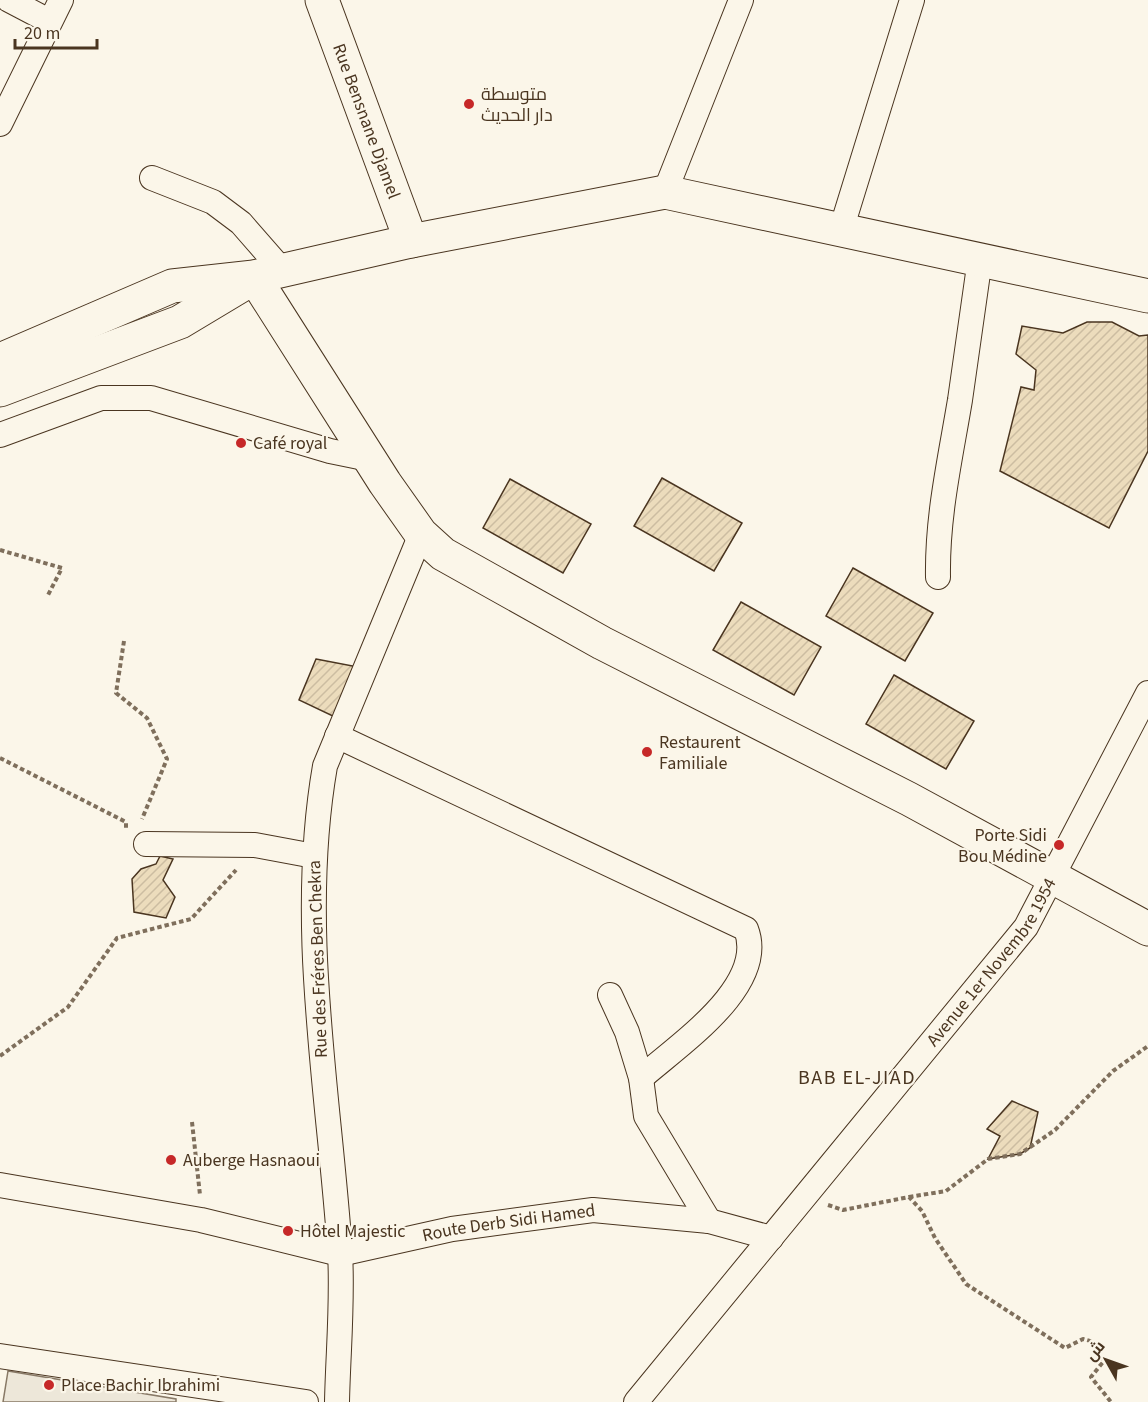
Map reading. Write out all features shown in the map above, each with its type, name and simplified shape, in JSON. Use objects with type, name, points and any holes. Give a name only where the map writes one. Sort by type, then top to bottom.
[{"type":"main road","name":"Rue Bensnane Djamel","points":[[322,0],[411,241]]},
{"type":"main road","points":[[0,360],[172,286],[268,274],[411,241],[665,192],[1148,296]]},
{"type":"main road","points":[[0,390],[180,322],[268,274]]},
{"type":"main road","points":[[268,274],[369,459],[421,534],[443,554],[602,643],[909,799],[1148,929]]},
{"type":"street","points":[[9,0],[49,21]]},
{"type":"street","points":[[0,124],[61,0]]},
{"type":"street","points":[[665,192],[741,0]]},
{"type":"street","points":[[841,230],[912,0]]},
{"type":"street","points":[[152,178],[213,202],[241,223],[268,274]]},
{"type":"street","points":[[938,577],[937,539],[942,498],[980,259]]},
{"type":"street","points":[[0,435],[101,398],[151,398],[330,451],[369,459]]},
{"type":"street","name":"Rue des Fréres Ben Chekra","points":[[337,1402],[340,1254],[319,1041],[314,855],[325,766],[421,534]]},
{"type":"street","name":"Avenue 1er Novembre 1954","points":[[636,1402],[1026,927],[1148,693]]},
{"type":"street","points":[[337,736],[746,929],[750,941],[742,981],[726,1003],[641,1078]]},
{"type":"street","points":[[139,843],[255,845],[314,855]]},
{"type":"street","points":[[610,995],[627,1032],[641,1078],[646,1116],[709,1221]]},
{"type":"street","name":"Route Derb Sidi Hamed","points":[[0,1185],[201,1220],[340,1254],[452,1229],[593,1210],[709,1221],[771,1238]]},
{"type":"street","points":[[0,1356],[306,1402]]},
{"type":"path","points":[[0,550],[62,567],[48,595]]},
{"type":"path","points":[[0,758],[126,822],[126,840],[139,843],[167,759],[147,718],[116,693],[124,641]]},
{"type":"path","points":[[0,1056],[68,1007],[117,938],[191,920],[255,845]]},
{"type":"path","points":[[805,1197],[843,1210],[946,1191],[988,1159],[1020,1155],[1055,1130],[1113,1071],[1148,1046]]},
{"type":"path","points":[[192,1122],[200,1184],[201,1220]]},
{"type":"path","points":[[909,1197],[922,1211],[935,1238],[966,1284],[1065,1348],[1083,1339],[1094,1342],[1103,1362],[1091,1377],[1111,1402]]},
{"type":"shaded area","name":"Place Bachir Ibrahimi","points":[[8,1371],[176,1399],[176,1402],[3,1402]]},
{"type":"building","points":[[1087,322],[1112,322],[1139,336],[1148,335],[1148,451],[1109,528],[1000,471],[1021,387],[1034,390],[1036,370],[1016,354],[1022,326],[1063,333]]},
{"type":"building","points":[[662,478],[742,523],[714,571],[634,526]]},
{"type":"building","points":[[510,479],[591,524],[563,573],[483,528]]},
{"type":"building","points":[[853,568],[933,613],[905,661],[826,616]]},
{"type":"building","points":[[741,602],[821,647],[794,695],[713,650]]},
{"type":"building","points":[[316,659],[358,667],[337,718],[299,700]]},
{"type":"building","points":[[894,675],[974,721],[946,769],[866,724]]},
{"type":"building","points":[[160,856],[173,859],[163,880],[175,897],[166,918],[134,912],[132,879],[141,869],[156,864]]},
{"type":"building","points":[[1012,1101],[1038,1112],[1030,1148],[1020,1154],[988,1159],[1000,1136],[987,1129]]},
{"type":"place","name":"متوسطة دار الحديث","points":[[469,104]]},
{"type":"place","name":"Café royal","points":[[241,443]]},
{"type":"place","name":"Restaurent Familiale","points":[[647,752]]},
{"type":"place","name":"Porte Sidi Bou Médine","points":[[1059,845]]},
{"type":"place","name":"Auberge Hasnaoui","points":[[171,1160]]},
{"type":"place","name":"Hôtel Majestic","points":[[288,1231]]},
{"type":"place","name":"Place Bachir Ibrahimi","points":[[49,1385]]},
{"type":"district","name":"BAB EL-JIAD","points":[[857,1078]]}]
